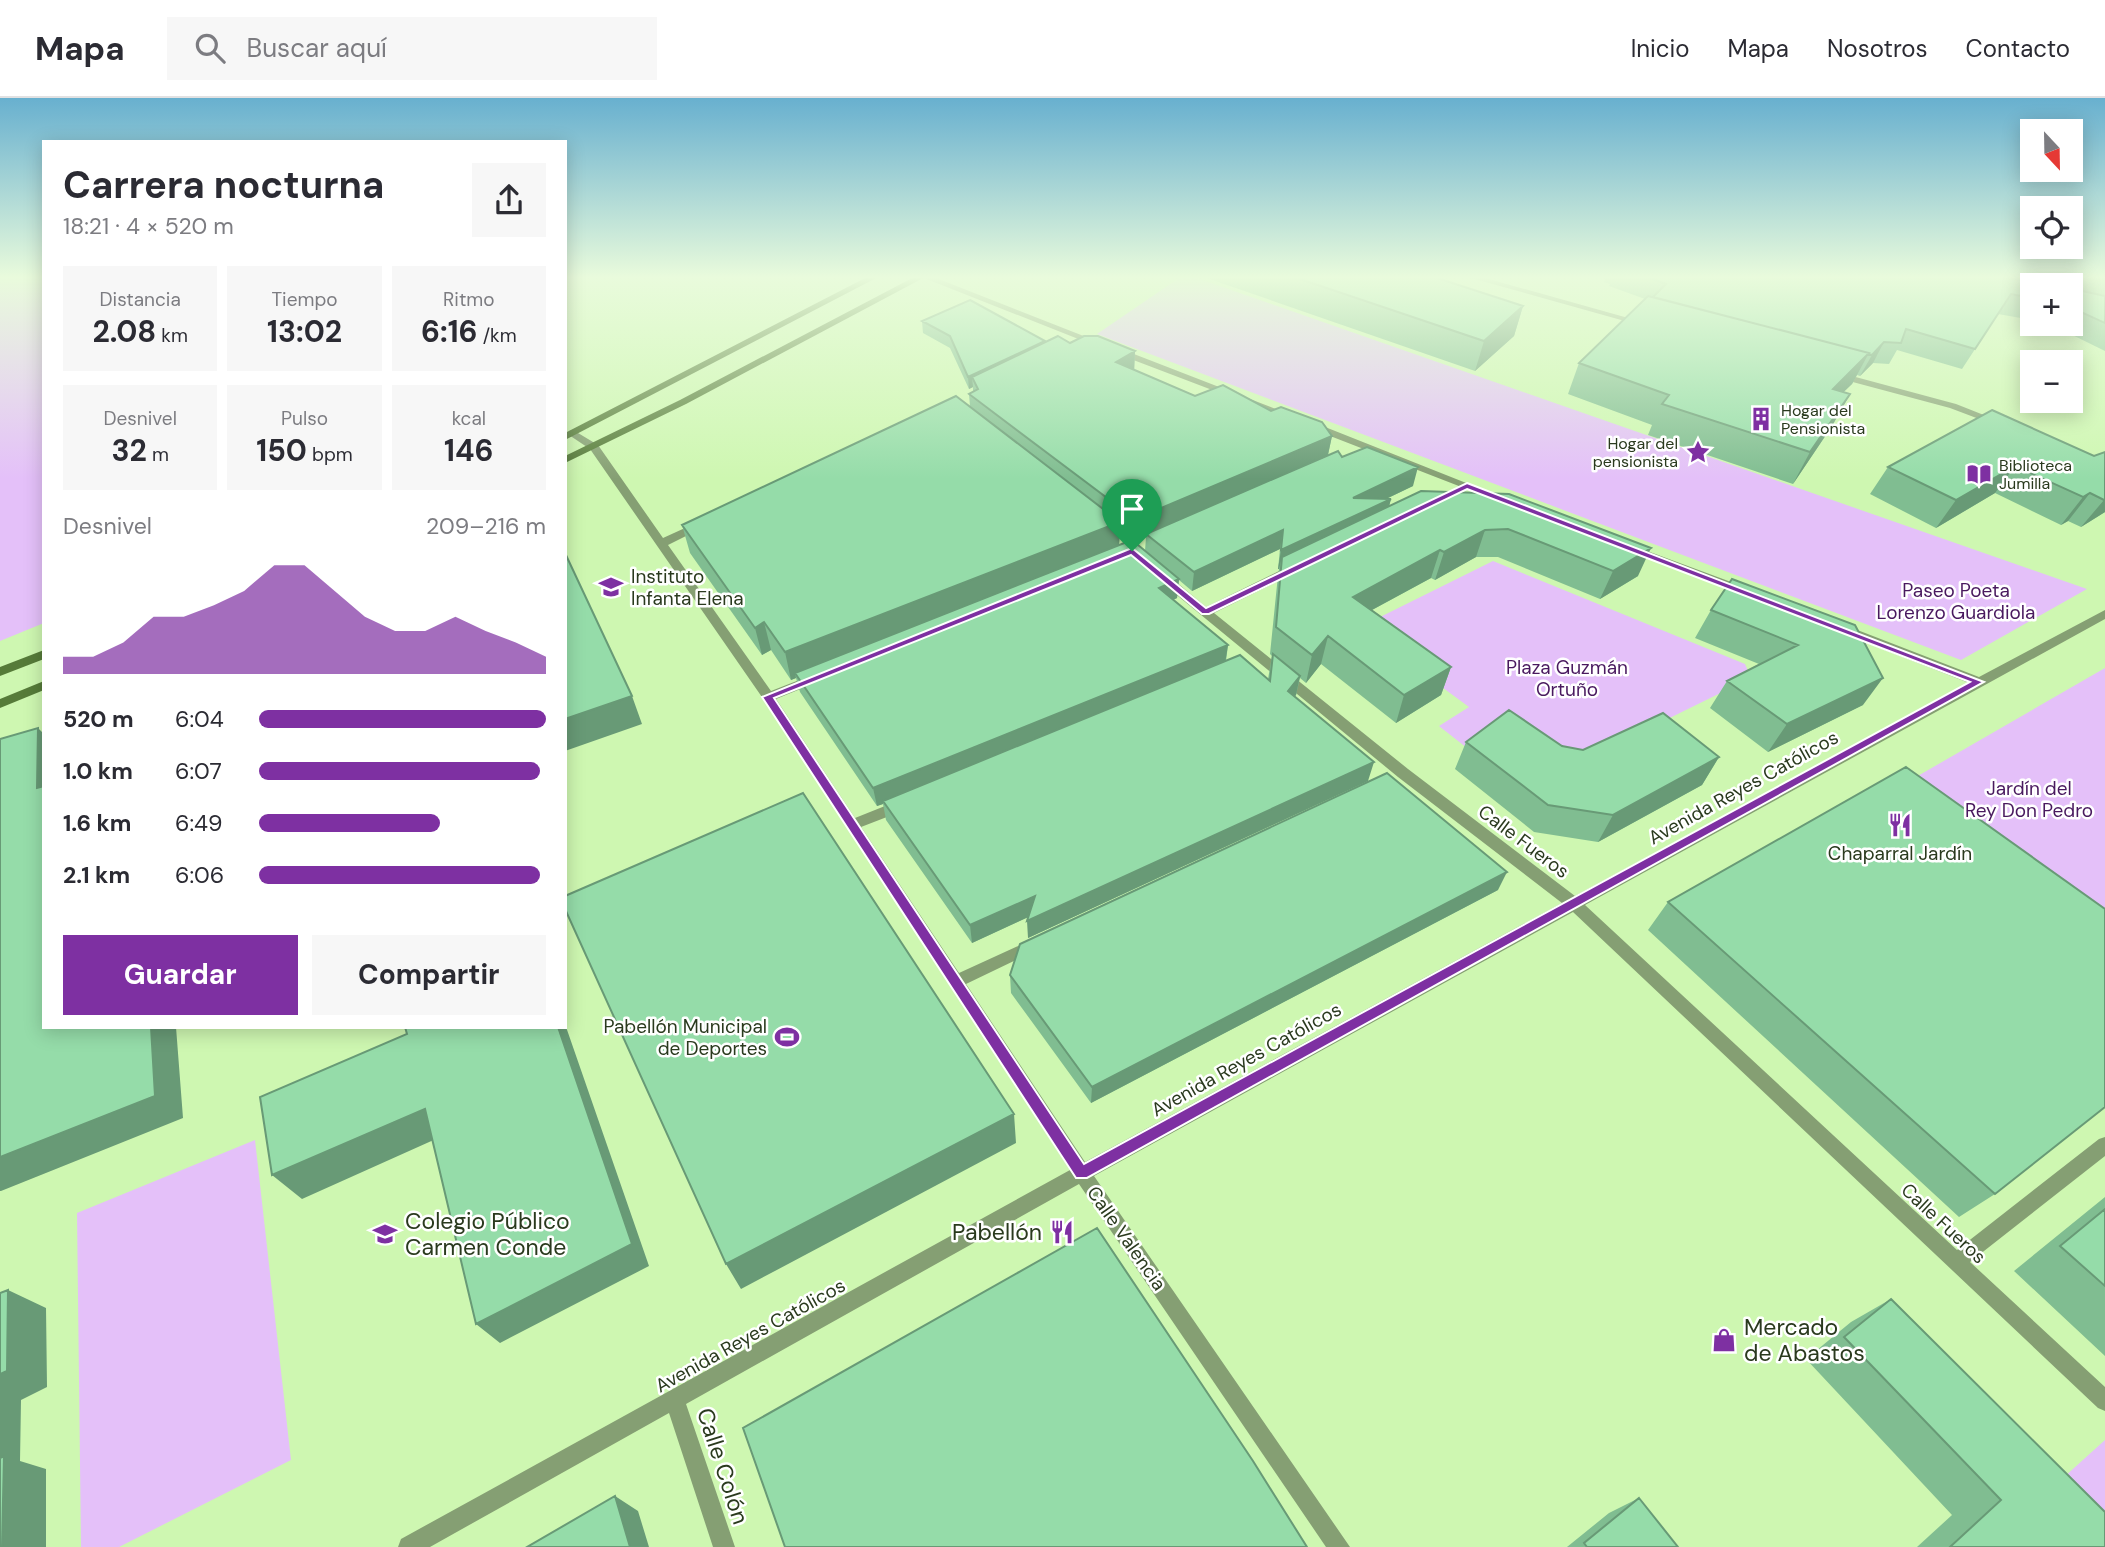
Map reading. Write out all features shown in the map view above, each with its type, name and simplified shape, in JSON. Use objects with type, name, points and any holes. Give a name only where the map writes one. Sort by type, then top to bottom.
[{"type":"main road","points":[[569,435],[745,344]]},
{"type":"main road","points":[[567,459],[793,344]]},
{"type":"main road","points":[[0,672],[42,655]]},
{"type":"main road","points":[[0,704],[42,686]]},
{"type":"street","points":[[1098,344],[1519,505]]},
{"type":"street","points":[[1832,374],[1961,408],[2011,429]]},
{"type":"street","points":[[569,435],[594,447]]},
{"type":"street","name":"Calle Valencia","points":[[594,447],[768,697],[1082,1173],[1339,1547]]},
{"type":"street","points":[[1350,456],[1370,447]]},
{"type":"street","points":[[1454,492],[1467,485]]},
{"type":"street","points":[[660,544],[710,520]]},
{"type":"street","points":[[1623,545],[1753,595]]},
{"type":"street","points":[[1205,612],[1305,564]]},
{"type":"street","name":"Calle Fueros","points":[[1153,569],[1205,612],[1254,660],[1397,776],[1574,904],[2105,1401]]},
{"type":"street","name":"Avenida Reyes Católicos","points":[[409,1547],[1082,1173],[2105,614]]},
{"type":"street","points":[[1832,625],[1979,682]]},
{"type":"street","points":[[768,697],[830,672]]},
{"type":"street","points":[[852,825],[916,799]]},
{"type":"street","points":[[955,982],[1042,942]]},
{"type":"street","points":[[1957,1261],[2105,1145]]},
{"type":"street","name":"Calle Colón","points":[[675,1401],[724,1547]]},
{"type":"green space","points":[[0,344],[42,344],[42,624],[0,641]]},
{"type":"green space","name":"Paseo Poeta Lorenzo Guardiola","points":[[1122,344],[1385,344],[2087,589],[1961,660]]},
{"type":"green space","name":"Plaza Guzmán Ortuño","points":[[1493,561],[1745,664],[1751,678],[1570,767],[1467,748],[1439,726],[1469,707],[1360,627]]},
{"type":"green space","name":"Jardín del Rey Don Pedro","points":[[2105,668],[2105,949],[1890,792]]},
{"type":"green space","points":[[255,1140],[291,1460],[119,1547],[81,1547],[77,1213]]},
{"type":"green space","points":[[2105,1440],[2105,1547],[2031,1507]]},
{"type":"building","points":[[953,344],[1039,344],[968,377]]},
{"type":"building","points":[[1042,344],[1117,344],[1135,351],[1116,362],[1195,396],[1223,385],[1271,411],[1281,407],[1322,422],[1332,436],[1135,519],[969,394],[978,389],[972,377]]},
{"type":"building","points":[[1599,344],[1833,344],[1869,353],[1833,389],[1850,394],[1810,452],[1662,404],[1669,395],[1579,363]]},
{"type":"building","points":[[1833,344],[1883,344],[1872,355]]},
{"type":"building","points":[[1956,344],[1979,344],[1975,349]]},
{"type":"building","points":[[956,396],[1120,522],[785,652],[764,622],[755,628],[682,525]]},
{"type":"building","points":[[1992,410],[2094,456],[2105,452],[2105,499],[2090,493],[2083,497],[2015,466],[1956,500],[1888,467]]},
{"type":"building","points":[[1367,447],[1418,467],[1353,498],[1391,499],[1281,550],[1283,530],[1194,572],[1146,534],[1338,451],[1342,457]]},
{"type":"building","points":[[1421,491],[1509,494],[1651,548],[1613,571],[1508,529],[1485,530],[1444,552],[1440,550],[1353,597],[1451,667],[1404,695],[1328,636],[1312,655],[1276,627],[1282,557]]},
{"type":"building","points":[[1132,540],[1179,579],[1159,588],[1228,645],[873,788],[795,673]]},
{"type":"building","points":[[567,557],[632,696],[567,718]]},
{"type":"building","points":[[1732,579],[1855,625],[1883,678],[1787,724],[1727,681],[1798,645],[1711,610]]},
{"type":"building","points":[[1273,654],[1300,676],[1288,691],[1374,762],[1027,921],[1035,896],[970,925],[883,801],[1240,655],[1270,681]]},
{"type":"building","points":[[1509,710],[1562,746],[1583,750],[1663,713],[1719,757],[1613,815],[1548,805],[1466,742]]},
{"type":"building","points":[[38,728],[37,788],[42,787],[42,1029],[151,1029],[155,1096],[0,1157],[0,739]]},
{"type":"building","points":[[1906,767],[2105,909],[2105,1107],[1995,1194],[1668,902]]},
{"type":"building","points":[[1387,773],[1507,872],[1092,1087],[1010,975],[1020,944]]},
{"type":"building","name":"Pabellón Municipal de Deportes","points":[[803,793],[1014,1114],[726,1264],[567,913],[567,895]]},
{"type":"building","points":[[406,1029],[559,1029],[632,1244],[476,1324],[425,1109],[272,1175],[260,1097],[407,1034]]},
{"type":"building","points":[[2105,1209],[2105,1286],[2060,1246]]},
{"type":"building","points":[[1097,1228],[1253,1461],[1307,1547],[785,1547],[743,1428]]},
{"type":"building","points":[[8,1290],[7,1371],[0,1374],[0,1293]]},
{"type":"building","points":[[1891,1299],[2105,1512],[2105,1547],[1950,1547],[2001,1500],[1844,1337]]},
{"type":"building","points":[[4,1456],[2,1547],[0,1547],[0,1458]]},
{"type":"building","points":[[615,1496],[630,1547],[527,1547]]},
{"type":"building","points":[[1639,1498],[1678,1547],[1587,1547],[1584,1543]]},
{"type":"place","name":"Hogar del Pensionista","points":[[1761,419]]},
{"type":"place","name":"Hogar del pensionista","points":[[1698,452]]},
{"type":"place","name":"Biblioteca Jumilla","points":[[1979,474]]},
{"type":"place","name":"Instituto Infanta Elena","points":[[611,587]]},
{"type":"place","name":"Chaparral Jardín","points":[[1900,825]]},
{"type":"place","name":"Pabellón Municipal de Deportes","points":[[787,1037]]},
{"type":"place","name":"Pabellón","points":[[1062,1232]]},
{"type":"place","name":"Colegio Público Carmen Conde","points":[[385,1234]]},
{"type":"place","name":"Mercado de Abastos","points":[[1724,1340]]},
{"type":"route","points":[[1467,485],[1979,682],[1082,1173],[768,697],[1132,551],[1205,612],[1467,485]]}]
